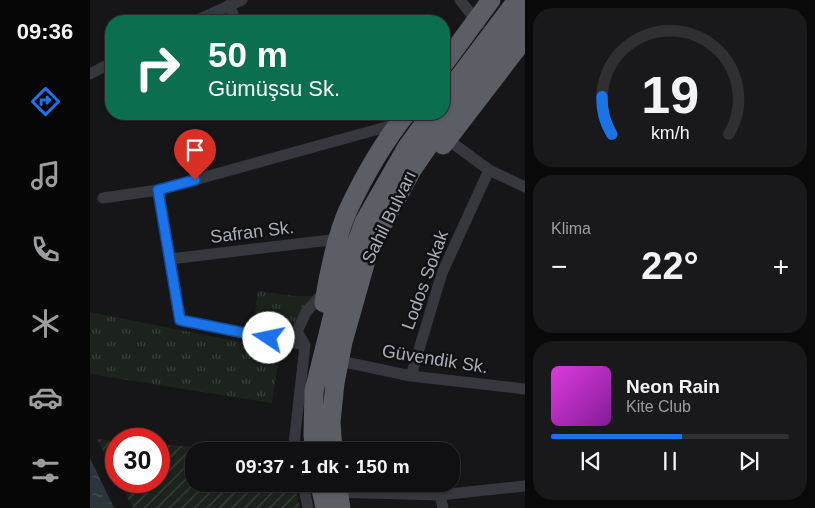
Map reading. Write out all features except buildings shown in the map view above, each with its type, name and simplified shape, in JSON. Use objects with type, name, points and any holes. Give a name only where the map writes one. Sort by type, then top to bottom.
[{"type":"highway","points":[[450,56],[491,0]]},
{"type":"highway","points":[[450,89],[517,0]]},
{"type":"highway","name":"Sahil Bulvarı","points":[[450,114],[525,16]]},
{"type":"highway","points":[[352,312],[377,251],[403,201],[525,38]]},
{"type":"highway","points":[[326,344],[323,314],[326,290],[348,211],[373,162],[401,120]]},
{"type":"highway","name":"Sahil Bulvarı","points":[[314,442],[314,391],[338,294],[407,147],[427,120]]},
{"type":"highway","name":"Sahil Bulvarı","points":[[332,442],[331,422],[340,361],[368,250],[372,225],[446,120]]},
{"type":"street","points":[[208,15],[242,0]]},
{"type":"street","points":[[460,0],[476,21],[514,55]]},
{"type":"street","points":[[229,5],[233,15]]},
{"type":"street","points":[[90,74],[105,66]]},
{"type":"street","points":[[103,198],[158,190],[399,120]]},
{"type":"street","points":[[447,140],[489,170],[525,187]]},
{"type":"street","name":"Lodos Sokak","points":[[411,376],[442,273],[489,170]]},
{"type":"street","points":[[158,190],[180,320],[305,345]]},
{"type":"street","name":"Safran Sk.","points":[[170,259],[339,239]]},
{"type":"street","points":[[294,442],[305,345],[297,332],[306,312],[326,290]]},
{"type":"street","name":"Güvendik Sk.","points":[[340,361],[411,376],[525,389]]},
{"type":"street","points":[[330,495],[440,495],[525,486]]},
{"type":"street","points":[[305,492],[308,508]]},
{"type":"street","points":[[440,495],[443,508]]},
{"type":"green space","points":[[258,291],[293,296],[313,296],[289,332],[284,334],[253,328]]},
{"type":"green space","points":[[90,312],[280,350],[272,403],[90,374]]},
{"type":"green space","points":[[97,439],[105,440],[105,455]]},
{"type":"green space","points":[[170,445],[185,446],[185,492],[297,492],[300,508],[133,508],[125,493],[170,493]]},
{"type":"water","points":[[90,458],[105,493],[107,493],[114,508],[90,508]]},
{"type":"route","points":[[195,180],[158,190],[180,320],[269,338]]}]
